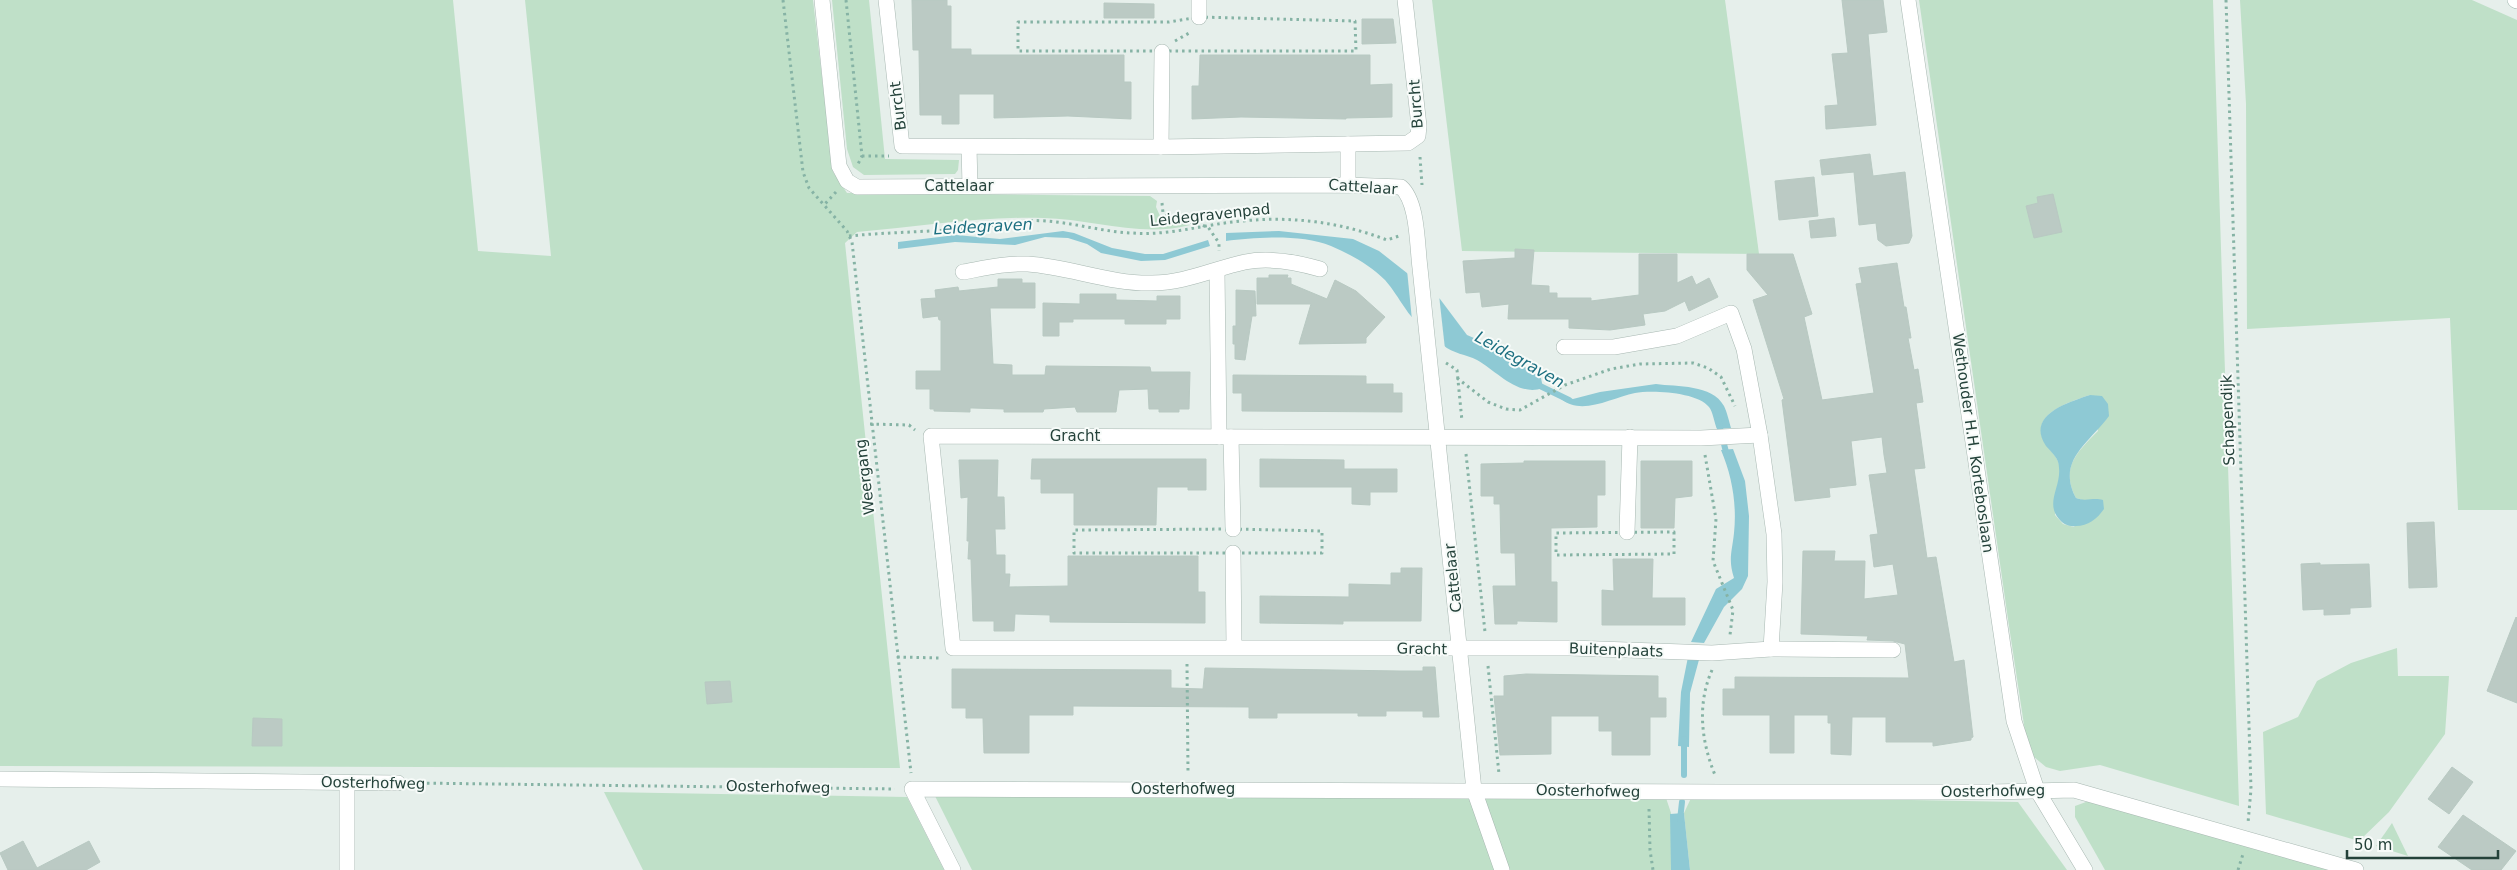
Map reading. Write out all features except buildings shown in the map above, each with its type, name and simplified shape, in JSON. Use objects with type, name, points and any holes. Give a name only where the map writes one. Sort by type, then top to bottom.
[{"type":"street","points":[[822,0],[839,166],[847,181]]},
{"type":"street","name":"Burcht","points":[[886,0],[902,146],[969,147],[1408,144],[1418,136],[1419,126],[1406,0]]},
{"type":"street","points":[[1198,23],[1199,0]]},
{"type":"street","name":"Wethouder H.H. Korteboslaan","points":[[1908,0],[2014,721],[2037,790],[2085,870]]},
{"type":"street","points":[[1161,147],[1165,47]]},
{"type":"street","points":[[1348,144],[1348,185]]},
{"type":"street","points":[[969,147],[970,186]]},
{"type":"street","name":"Cattelaar","points":[[847,181],[857,187],[1348,185],[1400,187],[1410,198],[1420,268],[1474,790],[1502,870]]},
{"type":"street","points":[[964,272],[1003,265],[1027,264],[1118,281],[1153,284],[1190,279],[1246,262],[1271,260],[1298,262],[1320,268]]},
{"type":"street","points":[[1217,270],[1225,437],[1233,529]]},
{"type":"street","points":[[1564,347],[1614,347],[1676,336],[1731,313],[1744,349],[1747,436],[1774,534],[1775,582],[1771,649]]},
{"type":"street","points":[[932,436],[953,648]]},
{"type":"street","name":"Gracht","points":[[932,436],[1438,437]]},
{"type":"street","points":[[1438,437],[1703,438],[1747,436]]},
{"type":"street","points":[[1627,532],[1630,437]]},
{"type":"street","points":[[1234,553],[1234,647]]},
{"type":"street","name":"Gracht","points":[[953,648],[1234,647],[1461,650]]},
{"type":"street","name":"Buitenplaats","points":[[1461,650],[1608,649],[1716,652],[1771,649],[1893,650]]},
{"type":"street","name":"Oosterhofweg","points":[[0,779],[398,783]]},
{"type":"street","points":[[347,783],[347,870]]},
{"type":"street","name":"Oosterhofweg","points":[[912,789],[1188,788],[1722,792],[1992,792],[2074,790],[2356,870]]},
{"type":"street","points":[[912,789],[953,870]]},
{"type":"path","points":[[784,0],[803,172],[809,188],[824,205],[854,175],[862,156],[846,0]]},
{"type":"path","name":"Schapendijk","points":[[2226,0],[2250,769],[2248,839]]},
{"type":"path","points":[[1356,21],[1356,51],[1165,47],[1018,51],[1018,22],[1198,23],[1356,21]]},
{"type":"path","points":[[1165,47],[1198,23]]},
{"type":"path","points":[[862,156],[892,156],[902,146]]},
{"type":"path","name":"Weergang","points":[[824,205],[839,221],[849,236],[858,288],[870,424],[912,789]]},
{"type":"path","name":"Leidegravenpad","points":[[849,236],[971,228],[1012,221],[1046,221],[1132,234],[1185,231],[1241,221],[1319,221],[1359,229],[1387,240],[1395,239],[1414,222]]},
{"type":"path","points":[[1208,226],[1220,243],[1217,270]]},
{"type":"path","points":[[1442,360],[1457,370],[1500,790]]},
{"type":"path","points":[[1457,378],[1488,402],[1506,409],[1520,410],[1565,385],[1611,370],[1640,364],[1693,363],[1708,368],[1721,377],[1731,394],[1747,436]]},
{"type":"path","points":[[870,424],[909,425],[922,435],[932,436]]},
{"type":"path","points":[[1703,438],[1710,470],[1716,519],[1713,561],[1733,610],[1731,633],[1716,652],[1701,708],[1708,758],[1722,792]]},
{"type":"path","points":[[1074,553],[1074,530],[1233,529]]},
{"type":"path","points":[[1186,647],[1188,788]]},
{"type":"path","points":[[897,657],[948,658],[953,648]]},
{"type":"path","name":"Oosterhofweg","points":[[398,783],[912,789]]},
{"type":"path","points":[[1648,791],[1650,850],[1653,870]]},
{"type":"green space","points":[[0,0],[453,0],[478,251],[551,256],[525,0],[813,0],[833,172],[847,193],[1150,196],[1157,201],[1156,207],[1161,218],[1190,225],[1154,230],[1061,219],[997,219],[857,232],[845,243],[900,768],[0,766]]},
{"type":"green space","points":[[832,0],[869,0],[885,159],[959,160],[958,170],[955,174],[864,175],[853,167],[847,149]]},
{"type":"green space","points":[[1432,0],[1725,0],[1759,254],[1462,251]]},
{"type":"green space","points":[[1919,0],[2213,0],[2239,806],[2100,765],[2060,771],[2046,767],[2034,757],[2026,738]],"holes":[[[2090,395],[2098,431],[2083,446],[2070,469],[2071,487],[2076,498],[2085,501],[2098,499],[2074,527],[2063,524],[2055,515],[2060,469],[2057,459],[2047,446],[2042,435],[2041,426],[2045,418],[2061,406]]]},
{"type":"green space","points":[[2240,0],[2472,0],[2517,20],[2517,510],[2458,510],[2450,318],[2247,329],[2246,104]]},
{"type":"green space","points":[[2397,648],[2398,676],[2449,676],[2445,734],[2389,812],[2359,841],[2266,814],[2263,732],[2298,717],[2317,681],[2351,663]]},
{"type":"green space","points":[[604,792],[907,797],[944,870],[643,870]]},
{"type":"green space","points":[[934,794],[1666,798],[1671,813],[1671,870],[972,870]]},
{"type":"green space","points":[[1692,796],[2018,802],[2067,870],[1690,870],[1684,813]]},
{"type":"green space","points":[[2096,801],[2338,870],[2105,870],[2075,817],[2075,806]]},
{"type":"green space","points":[[2392,823],[2408,856],[2376,846]]},
{"type":"water","points":[[1063,231],[1074,233],[1112,248],[1145,254],[1163,254],[1208,240],[1210,246],[1165,260],[1141,261],[1101,253],[1087,244],[1068,238],[1045,237],[1015,245],[955,242],[898,249],[898,242],[956,235],[1000,239]]},
{"type":"water","points":[[1279,231],[1353,239],[1379,251],[1440,299],[1467,335],[1497,348],[1541,378],[1543,388],[1534,390],[1517,386],[1477,360],[1447,348],[1412,318],[1391,287],[1373,269],[1338,249],[1319,242],[1279,237],[1226,241],[1226,233]]},
{"type":"water","points":[[1656,384],[1684,386],[1703,390],[1711,394],[1724,406],[1731,428],[1717,429],[1709,407],[1695,398],[1674,393],[1635,393],[1587,406],[1569,404],[1561,399],[1562,396],[1573,399],[1600,392]]},
{"type":"water","points":[[2090,395],[2102,396],[2108,404],[2109,416],[2084,444],[2072,463],[2070,473],[2071,485],[2076,498],[2103,500],[2104,509],[2095,519],[2088,523],[2080,526],[2071,526],[2066,525],[2059,519],[2053,507],[2059,475],[2059,464],[2046,446],[2041,435],[2041,426],[2045,418],[2061,406]]},
{"type":"water","points":[[1733,449],[1745,481],[1749,516],[1748,576],[1742,589],[1724,607],[1704,643],[1691,642],[1716,589],[1734,578],[1731,560],[1735,522],[1734,501],[1731,480],[1721,450]]},
{"type":"water","points":[[1700,656],[1690,693],[1689,747],[1678,746],[1681,692],[1688,657]]},
{"type":"water","points":[[1684,813],[1690,870],[1671,870],[1670,814]]},
{"type":"pier","points":[[1407,270],[1439,295],[1445,349],[1412,320]]},
{"type":"waterway","name":"Leidegraven","points":[[1538,385],[1569,400]]},
{"type":"waterway","name":"Leidegraven","points":[[1718,420],[1727,456]]},
{"type":"waterway","name":"Leidegraven","points":[[1684,739],[1684,775]]},
{"type":"waterway","name":"Leidegraven","points":[[1680,820],[1682,802]]}]
